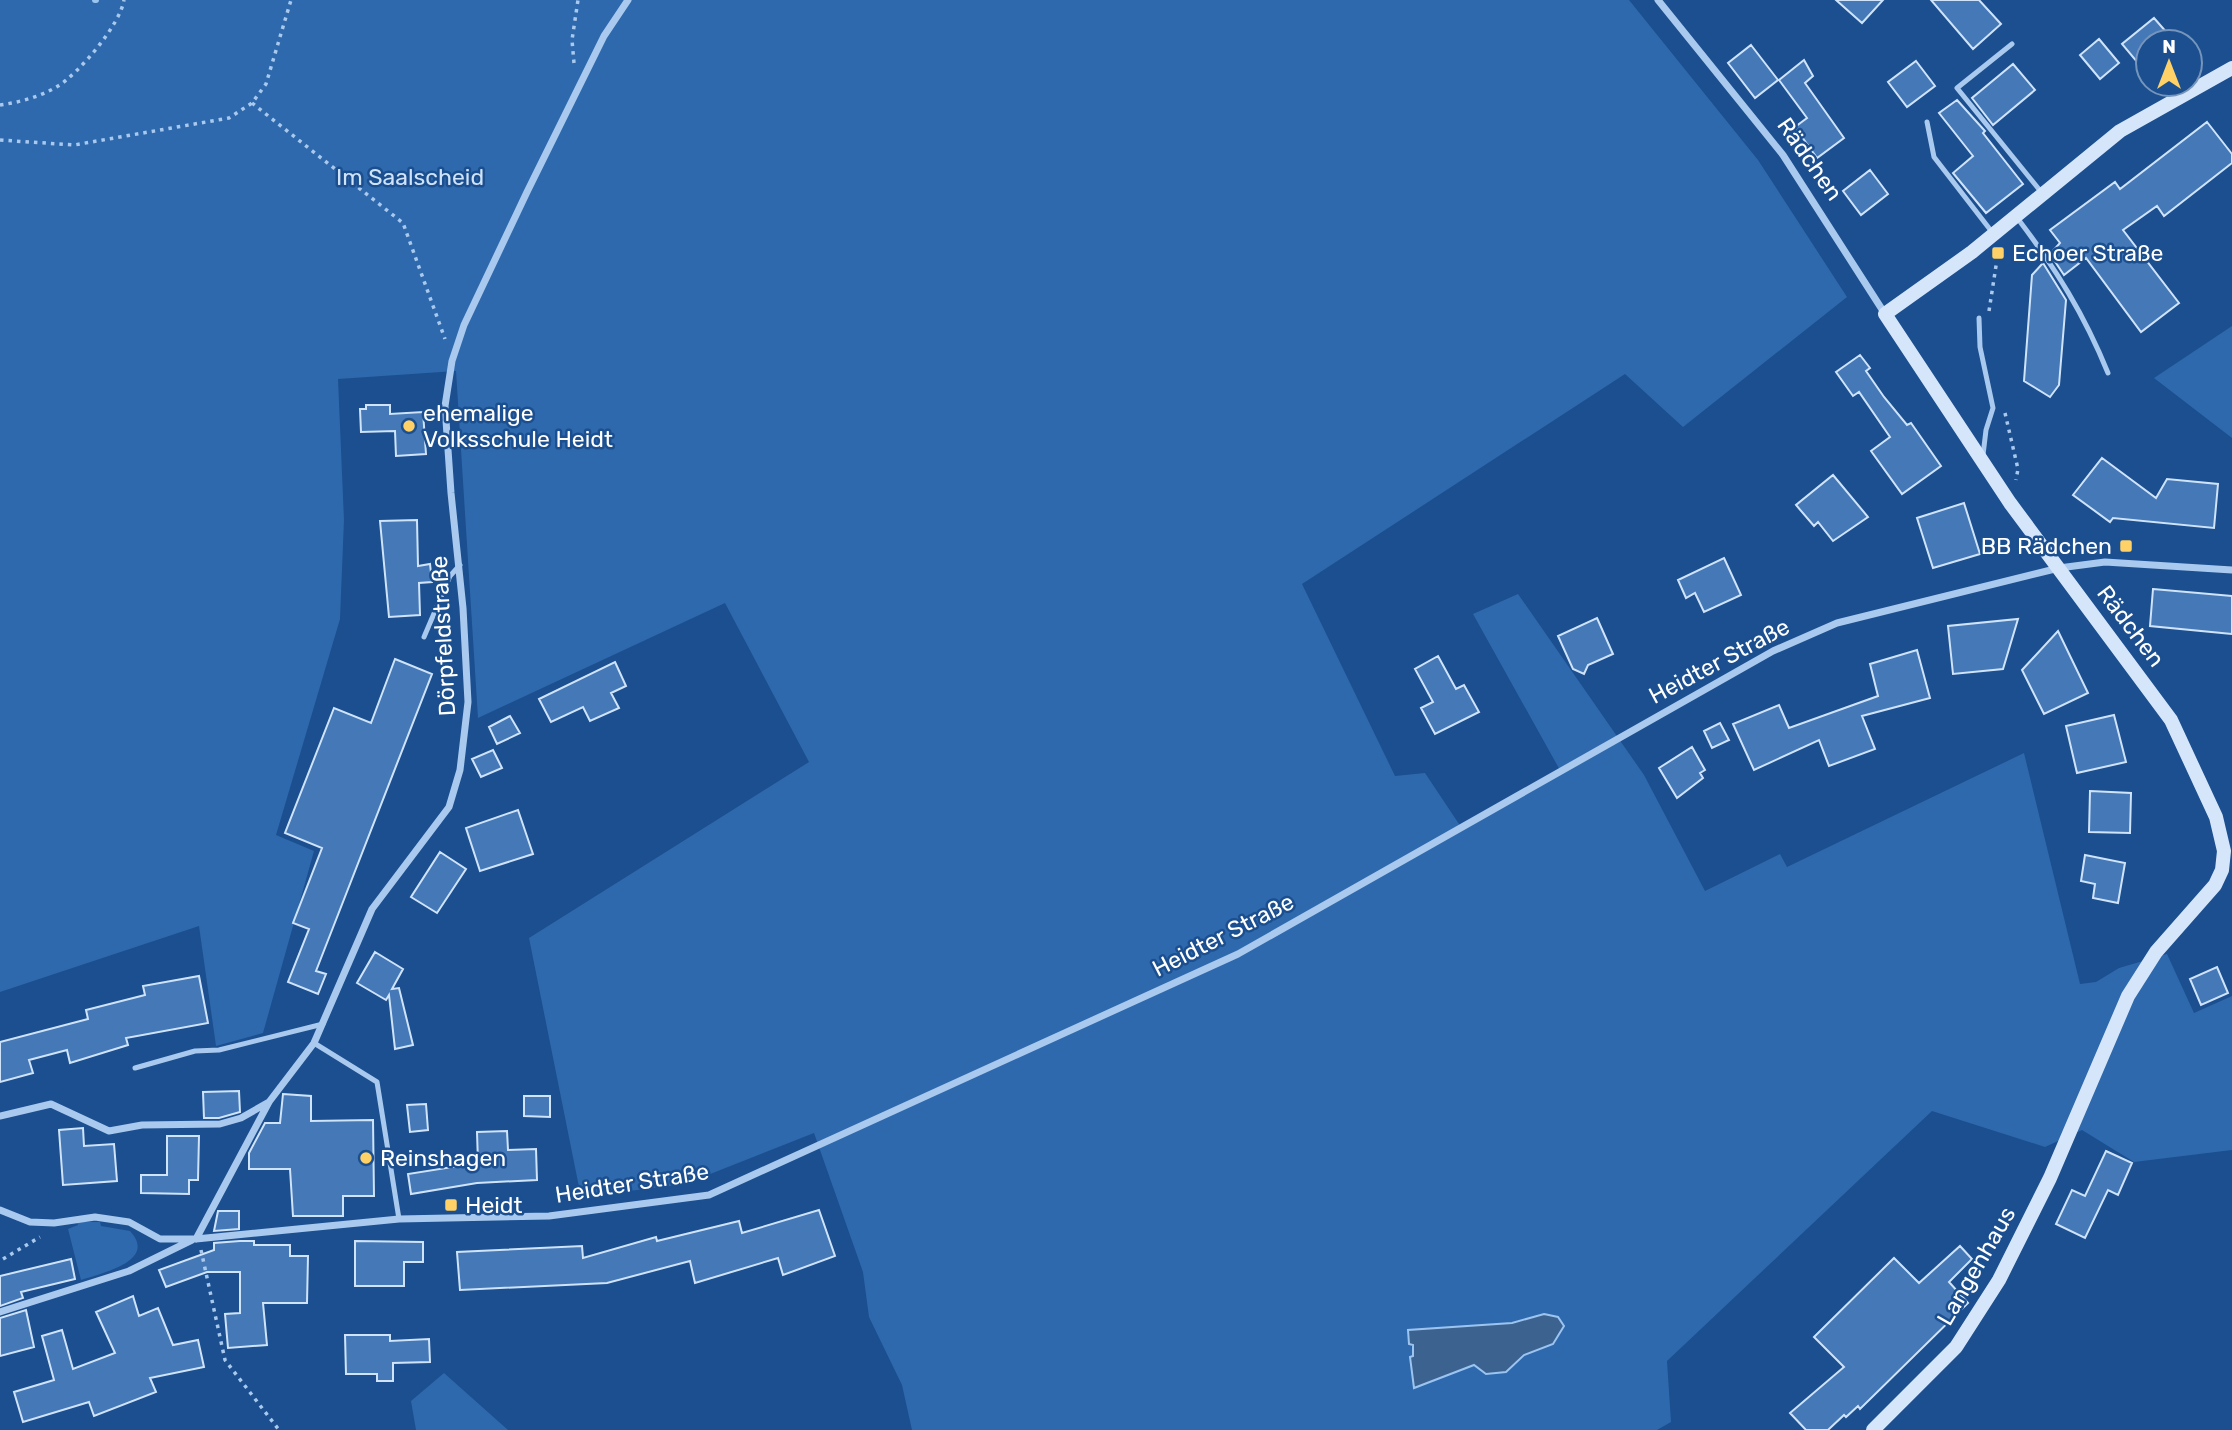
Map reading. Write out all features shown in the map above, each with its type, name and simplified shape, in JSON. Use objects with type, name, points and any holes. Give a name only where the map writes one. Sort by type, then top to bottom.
[{"type":"street","name":"Dörpfeldstraße","points":[[196,1239],[269,1102],[314,1043],[348,958],[372,909],[449,807],[460,770],[468,702],[460,565],[451,493],[445,406],[452,361],[464,325],[577,89],[604,36],[628,0]]},
{"type":"street","name":"Rädchen","points":[[1658,0],[1783,155],[2010,503],[2171,720],[2216,817],[2224,851],[2222,870],[2215,885],[2156,952],[2128,996],[2050,1178]]},
{"type":"street","points":[[1885,314],[1994,234],[2120,131],[2232,68]]},
{"type":"street","name":"Heidter Straße","points":[[196,1239],[399,1219],[549,1216],[709,1195],[1238,954],[1773,650],[1837,623],[2059,568],[2105,562],[2232,570]]},
{"type":"street","points":[[0,1116],[51,1104],[109,1131],[142,1125],[220,1124],[241,1118],[269,1102]]},
{"type":"street","name":"Langenhaus","points":[[1873,1430],[1956,1347],[1999,1280],[2050,1178]]},
{"type":"street","points":[[0,1210],[19,1220],[54,1223],[95,1217],[129,1222],[160,1239],[196,1239]]},
{"type":"street","points":[[0,1312],[129,1271],[196,1239]]},
{"type":"lane","points":[[2012,44],[1957,88],[2042,193]]},
{"type":"lane","points":[[1927,122],[1934,157],[1994,234]]},
{"type":"lane","points":[[2016,216],[2057,271],[2089,324],[2108,373]]},
{"type":"lane","points":[[1979,318],[1980,347],[1993,408],[1986,430],[1983,462]]},
{"type":"lane","points":[[424,637],[450,576],[460,565]]},
{"type":"lane","points":[[135,1068],[195,1051],[219,1051],[323,1024]]},
{"type":"lane","points":[[314,1043],[377,1082],[399,1219]]},
{"type":"path","points":[[0,105],[43,94],[61,84],[113,29],[124,0]]},
{"type":"path","points":[[0,140],[74,145],[229,118],[252,103],[266,84],[291,0]]},
{"type":"path","points":[[577,89],[572,40],[578,0]]},
{"type":"path","points":[[252,103],[403,223],[452,361]]},
{"type":"path","points":[[1979,318],[1990,310],[1998,248],[1994,234]]},
{"type":"path","points":[[1993,408],[2004,407],[2018,469],[2010,503]]},
{"type":"path","points":[[3,1259],[52,1230],[54,1223]]},
{"type":"path","points":[[196,1239],[206,1260],[225,1360],[279,1430]]},
{"type":"green space","name":"Im Saalscheid","points":[[0,0],[1629,0],[1758,160],[1847,297],[1683,427],[1625,374],[1302,584],[1395,776],[1425,773],[1461,827],[1561,772],[1473,614],[1518,594],[1644,775],[1705,891],[1780,854],[1787,867],[2024,753],[2080,984],[2096,982],[2119,968],[2167,954],[2194,1013],[2232,996],[2232,1150],[2134,1162],[2082,1130],[2045,1147],[1932,1111],[1667,1361],[1671,1422],[1657,1430],[912,1430],[902,1385],[869,1317],[863,1272],[814,1133],[685,1184],[581,1197],[529,938],[809,762],[725,603],[478,718],[456,371],[338,379],[344,520],[340,619],[276,835],[314,851],[263,1033],[216,1046],[199,926],[0,992]],"holes":[[[1544,1314],[1553,1344],[1524,1355],[1506,1372],[1475,1365],[1414,1388],[1409,1330],[1512,1323]]]},
{"type":"green space","points":[[2232,326],[2232,438],[2154,378]]},
{"type":"green space","points":[[77,1222],[100,1222],[101,1226],[130,1231],[137,1241],[137,1250],[124,1264],[81,1280],[68,1229],[78,1225]]},
{"type":"green space","points":[[444,1373],[508,1430],[416,1430],[411,1401]]},
{"type":"shaded area","points":[[1544,1314],[1558,1317],[1564,1326],[1553,1344],[1524,1355],[1506,1372],[1486,1374],[1474,1365],[1414,1388],[1410,1357],[1413,1356],[1413,1345],[1409,1344],[1408,1330],[1512,1323]]},
{"type":"building","points":[[1836,0],[1883,0],[1862,23]]},
{"type":"building","points":[[1931,0],[1979,0],[2001,24],[1973,49]]},
{"type":"building","points":[[2154,18],[2163,28],[2142,28]]},
{"type":"building","points":[[2134,34],[2134,58],[2122,44]]},
{"type":"building","points":[[2099,39],[2119,63],[2100,79],[2080,55]]},
{"type":"building","points":[[1751,45],[1778,80],[1755,98],[1728,63]]},
{"type":"building","points":[[1804,60],[1813,76],[1805,83],[1844,138],[1817,158],[1795,127],[1807,118],[1779,80]]},
{"type":"building","points":[[1916,61],[1935,86],[1907,107],[1888,82]]},
{"type":"building","points":[[2013,64],[2035,90],[1993,125],[1972,98]]},
{"type":"building","points":[[1957,100],[1985,131],[1983,133],[2023,184],[1986,213],[1953,173],[1973,156],[1939,113]]},
{"type":"building","points":[[2207,122],[2232,154],[2232,163],[2164,216],[2157,206],[2123,230],[2179,303],[2141,332],[2086,258],[2064,275],[2050,254],[2060,243],[2050,230],[2115,182],[2120,189]]},
{"type":"building","points":[[1870,170],[1888,194],[1861,215],[1843,191]]},
{"type":"building","points":[[2043,263],[2066,300],[2059,385],[2050,397],[2024,381],[2032,275]]},
{"type":"building","points":[[1860,355],[1870,368],[1866,371],[1884,397],[1907,425],[1911,423],[1941,466],[1902,494],[1871,451],[1890,437],[1859,392],[1853,396],[1836,372]]},
{"type":"building","points":[[366,405],[390,405],[390,414],[423,412],[426,454],[396,456],[395,431],[361,432],[360,409],[366,409]]},
{"type":"building","points":[[2102,458],[2156,498],[2167,479],[2218,484],[2214,528],[2113,518],[2110,522],[2073,495]]},
{"type":"building","points":[[1833,475],[1868,517],[1833,541],[1818,522],[1814,526],[1796,505]]},
{"type":"building","points":[[1964,503],[1980,554],[1933,568],[1917,518]]},
{"type":"building","points":[[417,520],[418,566],[430,564],[432,582],[419,583],[420,615],[389,617],[380,521]]},
{"type":"building","points":[[1724,558],[1741,595],[1704,612],[1695,593],[1686,598],[1678,580]]},
{"type":"building","points":[[2153,589],[2232,596],[2232,634],[2150,626]]},
{"type":"building","points":[[1597,618],[1613,654],[1588,665],[1584,674],[1573,669],[1558,636]]},
{"type":"building","points":[[2018,619],[2003,669],[1953,674],[1948,626]]},
{"type":"building","points":[[2058,631],[2088,693],[2044,714],[2022,670]]},
{"type":"building","points":[[1917,650],[1930,698],[1862,716],[1875,749],[1829,766],[1819,740],[1754,770],[1733,724],[1779,705],[1789,728],[1878,696],[1870,664]]},
{"type":"building","points":[[1438,656],[1456,689],[1464,685],[1479,712],[1435,734],[1421,708],[1433,702],[1415,669]]},
{"type":"building","points":[[395,659],[432,674],[316,971],[326,974],[318,994],[288,982],[309,929],[293,923],[322,848],[285,833],[334,708],[371,723]]},
{"type":"building","points":[[615,662],[626,686],[611,693],[619,708],[590,721],[583,707],[551,722],[539,699]]},
{"type":"building","points":[[2114,715],[2126,762],[2077,773],[2066,726]]},
{"type":"building","points":[[510,716],[520,733],[497,744],[489,727]]},
{"type":"building","points":[[1720,723],[1729,740],[1712,748],[1704,731]]},
{"type":"building","points":[[1692,747],[1705,770],[1700,773],[1703,778],[1677,798],[1659,768]]},
{"type":"building","points":[[493,750],[502,768],[481,777],[472,759]]},
{"type":"building","points":[[2090,791],[2131,793],[2130,833],[2089,832]]},
{"type":"building","points":[[518,810],[533,854],[480,871],[466,828]]},
{"type":"building","points":[[440,852],[466,869],[437,913],[411,897]]},
{"type":"building","points":[[2085,855],[2125,863],[2118,903],[2093,898],[2095,884],[2081,881]]},
{"type":"building","points":[[375,952],[403,969],[392,989],[399,988],[413,1045],[395,1049],[389,995],[386,1000],[357,983]]},
{"type":"building","points":[[2217,967],[2228,993],[2201,1005],[2190,979]]},
{"type":"building","points":[[199,976],[208,1023],[126,1038],[128,1045],[70,1063],[67,1050],[29,1060],[33,1073],[0,1082],[0,1042],[88,1019],[86,1010],[145,995],[143,986]]},
{"type":"building","points":[[239,1091],[240,1112],[219,1118],[204,1118],[203,1092]]},
{"type":"building","points":[[283,1094],[311,1096],[311,1121],[373,1120],[374,1196],[343,1196],[343,1216],[293,1216],[290,1169],[249,1169],[249,1153],[265,1123],[280,1123]]},
{"type":"building","points":[[524,1096],[550,1096],[550,1117],[524,1116]]},
{"type":"building","points":[[426,1104],[428,1130],[410,1132],[407,1105]]},
{"type":"building","points":[[83,1128],[84,1146],[114,1144],[117,1181],[63,1185],[59,1130]]},
{"type":"building","points":[[507,1131],[508,1150],[536,1149],[537,1180],[477,1183],[411,1194],[408,1174],[478,1163],[477,1132]]},
{"type":"building","points":[[167,1136],[199,1136],[198,1180],[189,1180],[189,1194],[141,1193],[141,1175],[167,1175]]},
{"type":"building","points":[[2106,1151],[2132,1163],[2118,1195],[2108,1190],[2085,1238],[2056,1224],[2072,1190],[2085,1196]]},
{"type":"building","points":[[819,1210],[835,1256],[783,1275],[778,1258],[695,1283],[690,1261],[607,1283],[460,1290],[457,1252],[582,1246],[583,1258],[656,1237],[657,1241],[739,1221],[742,1233]]},
{"type":"building","points":[[218,1211],[239,1211],[239,1229],[214,1231]]},
{"type":"building","points":[[254,1241],[254,1245],[290,1245],[290,1256],[308,1256],[307,1303],[263,1303],[267,1345],[228,1348],[225,1314],[240,1313],[240,1272],[207,1272],[166,1287],[159,1270],[214,1250],[214,1243]]},
{"type":"building","points":[[355,1241],[423,1242],[423,1262],[404,1262],[404,1286],[355,1286]]},
{"type":"building","points":[[1960,1246],[1972,1259],[1949,1282],[1968,1303],[1860,1409],[1858,1406],[1846,1417],[1844,1415],[1828,1430],[1806,1430],[1790,1413],[1844,1367],[1814,1337],[1894,1258],[1919,1283]]},
{"type":"building","points":[[71,1259],[75,1279],[21,1292],[23,1298],[0,1306],[0,1276]]},
{"type":"building","points":[[133,1296],[139,1316],[158,1308],[173,1345],[198,1340],[204,1367],[150,1378],[156,1392],[94,1416],[89,1402],[23,1422],[14,1392],[54,1380],[42,1336],[62,1330],[73,1369],[115,1353],[96,1312]]},
{"type":"building","points":[[26,1310],[34,1347],[0,1356],[0,1318]]},
{"type":"building","points":[[345,1335],[390,1335],[390,1341],[429,1339],[430,1362],[393,1363],[393,1381],[377,1381],[377,1374],[346,1374]]},
{"type":"place","name":"Echoer Straße","points":[[1998,253]]},
{"type":"place","name":"ehemalige Volksschule Heidt","points":[[409,426]]},
{"type":"place","name":"BB Rädchen","points":[[2126,546]]},
{"type":"place","name":"Reinshagen","points":[[366,1158]]},
{"type":"place","name":"Heidt","points":[[451,1205]]}]
